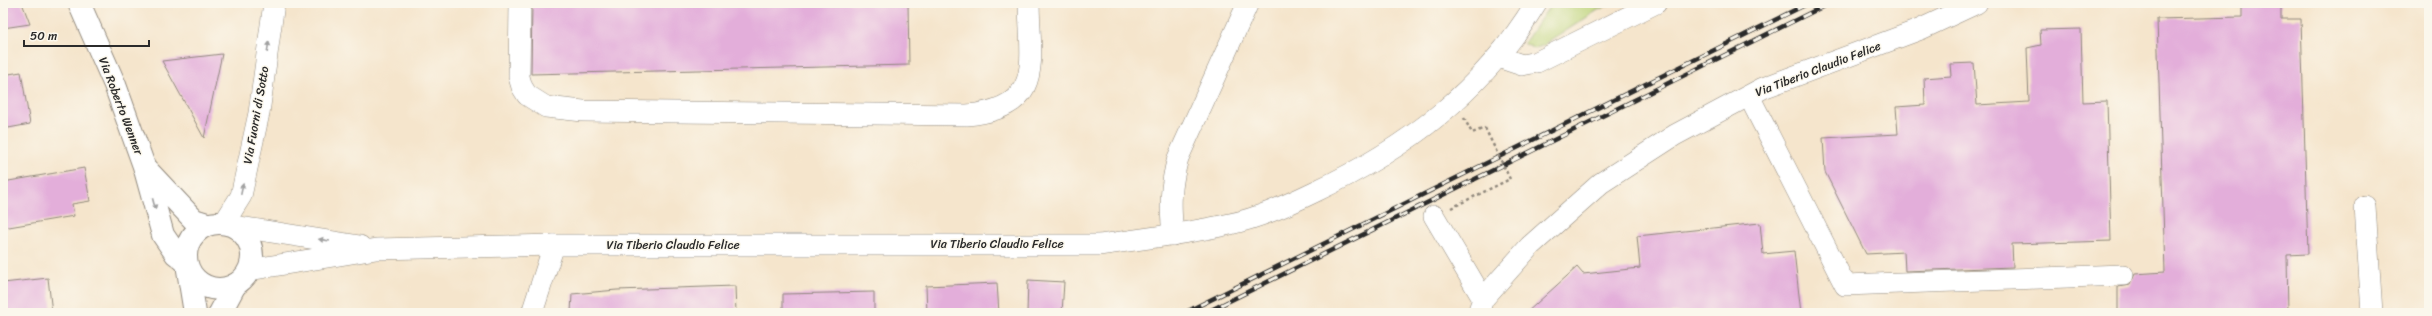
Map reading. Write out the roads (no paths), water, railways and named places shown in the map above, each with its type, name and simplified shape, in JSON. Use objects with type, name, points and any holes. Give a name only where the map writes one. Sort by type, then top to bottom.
[{"type":"main road","name":"Via Roberto Wenner","points":[[79,3],[115,85],[144,166],[163,235],[176,254],[187,266]]},
{"type":"main road","name":"Via Roberto Wenner","points":[[144,166],[194,220],[222,224]]},
{"type":"main road","points":[[195,313],[185,254],[190,238],[195,232],[222,224],[246,236],[252,250],[242,278],[220,313]]},
{"type":"main road","points":[[187,266],[194,279],[203,286],[214,289],[225,289],[242,278]]},
{"type":"street","name":"Via Fuorni di Sotto","points":[[222,224],[241,196],[259,113],[274,3]]},
{"type":"street","points":[[520,3],[519,77],[527,94],[546,108],[583,111],[967,115],[999,110],[1015,100],[1024,90],[1030,74],[1029,3]]},
{"type":"street","points":[[1173,235],[1169,200],[1171,182],[1178,158],[1248,3]]},
{"type":"street","name":"Via Tiberio Claudio Felice","points":[[376,249],[554,245],[1098,245],[1173,235],[1231,224],[1280,208],[1342,179],[1394,149],[1435,120],[1467,91],[1498,57],[1536,3]]},
{"type":"street","points":[[1498,57],[1522,65],[1537,62],[1656,3]]},
{"type":"street","name":"Via Tiberio Claudio Felice","points":[[1434,216],[1480,306],[1530,246],[1601,183],[1674,135],[1763,88],[1921,29],[1977,3]]},
{"type":"street","points":[[1749,96],[1846,286],[2123,275]]},
{"type":"street","points":[[2365,206],[2372,313]]},
{"type":"street","points":[[222,224],[376,249]]},
{"type":"street","points":[[532,313],[554,245]]},
{"type":"street","points":[[242,278],[376,249]]},
{"type":"railway","points":[[1184,313],[1809,3]]},
{"type":"railway","points":[[1205,313],[1830,3]]}]
